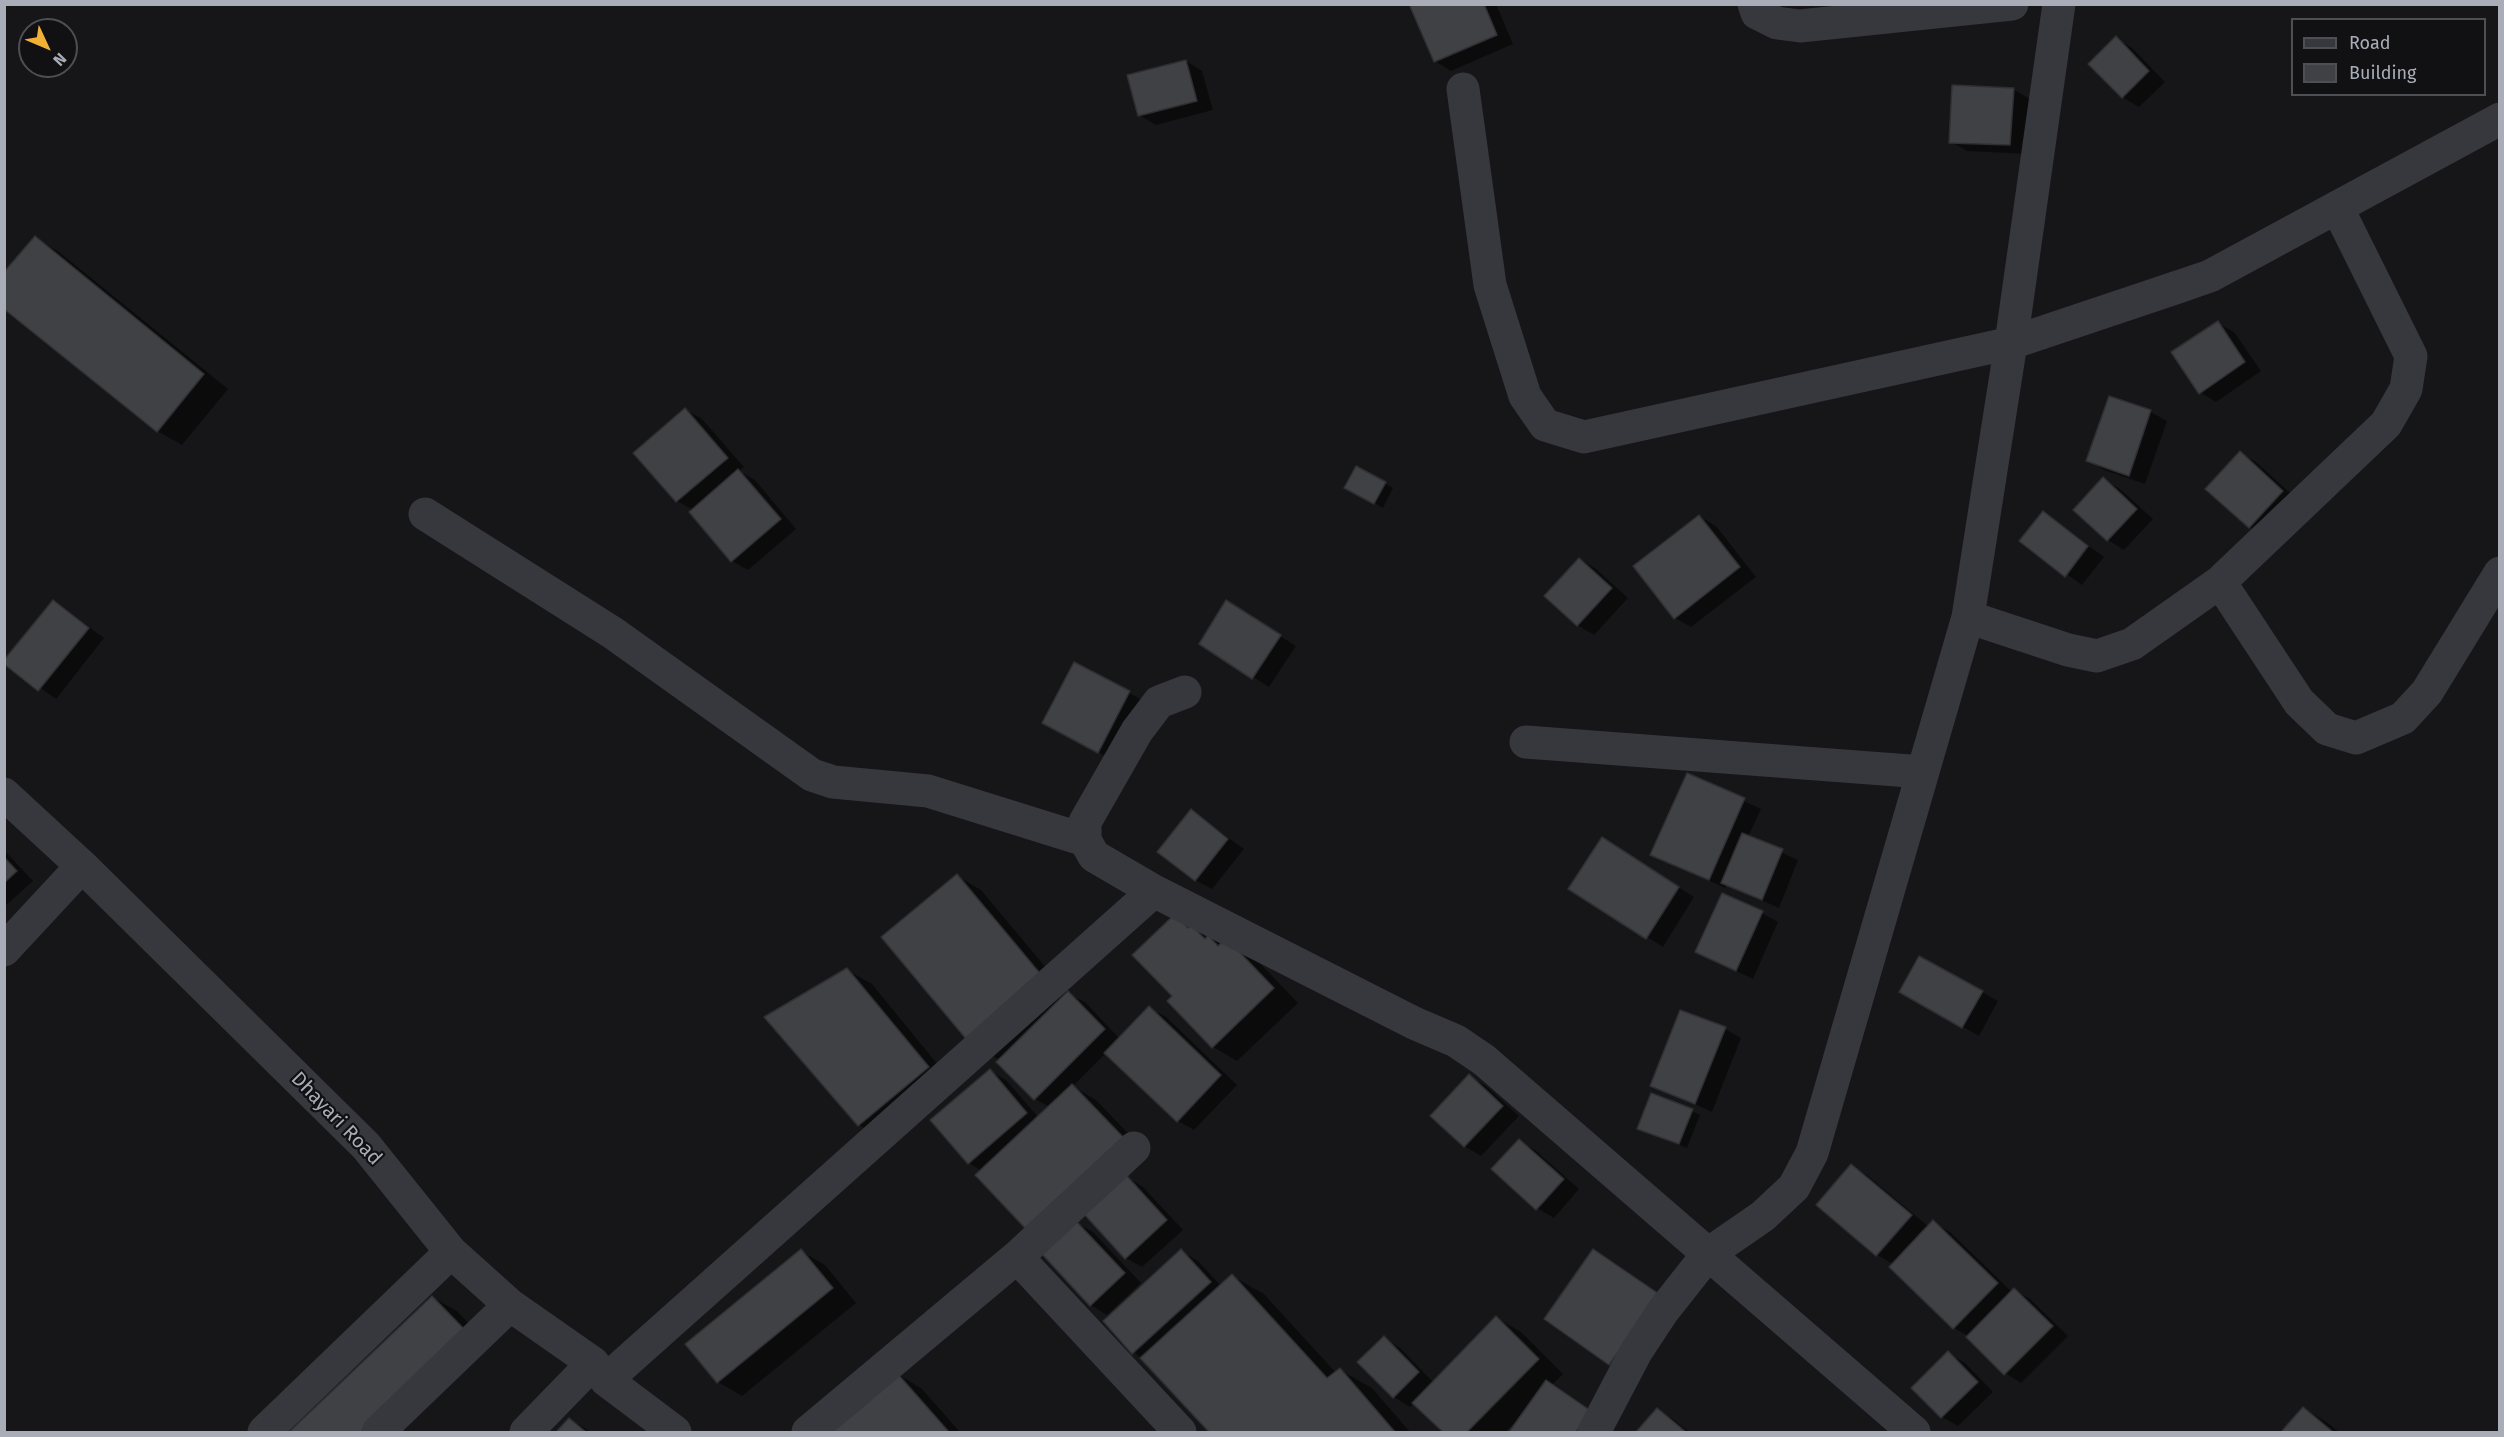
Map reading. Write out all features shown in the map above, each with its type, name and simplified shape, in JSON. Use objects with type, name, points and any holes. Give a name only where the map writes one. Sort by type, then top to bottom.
[{"type":"street","points":[[1754,4],[1757,13],[1777,23],[1800,26],[2012,4]]},
{"type":"street","points":[[1594,1432],[1636,1352],[1663,1311],[1708,1254],[1763,1216],[1794,1187],[1812,1153],[1968,617],[2011,343],[2059,4]]},
{"type":"street","points":[[1463,89],[1490,285],[1525,396],[1545,425],[1584,437],[2011,343],[2210,276],[2499,119]]},
{"type":"street","points":[[1968,617],[2068,650],[2097,656],[2132,644],[2220,582],[2386,424],[2406,389],[2411,356],[2337,207]]},
{"type":"street","points":[[425,514],[613,633],[812,775],[833,782],[928,791],[1085,840]]},
{"type":"street","points":[[2220,582],[2299,702],[2327,729],[2356,738],[2403,718],[2427,692],[2499,573]]},
{"type":"street","points":[[1185,692],[1159,702],[1137,731],[1086,822],[1085,840],[1094,856],[1154,891],[1414,1023],[1456,1041],[1484,1060],[1914,1432]]},
{"type":"street","points":[[1526,742],[1923,772]]},
{"type":"street","name":"Dhayari Road","points":[[4,794],[82,866],[366,1146],[452,1252],[510,1305],[600,1371],[675,1432]]},
{"type":"street","points":[[4,950],[82,866]]},
{"type":"street","points":[[526,1432],[600,1371],[1154,891]]},
{"type":"street","points":[[808,1432],[1017,1257],[1134,1148]]},
{"type":"street","points":[[264,1432],[452,1252]]},
{"type":"street","points":[[1017,1257],[1180,1432]]},
{"type":"street","points":[[378,1432],[510,1305]]},
{"type":"building","points":[[1409,4],[1484,4],[1497,35],[1434,62]]},
{"type":"building","points":[[2116,36],[2149,71],[2122,98],[2088,64]]},
{"type":"building","points":[[1186,60],[1197,101],[1138,116],[1127,75]]},
{"type":"building","points":[[1952,85],[2014,88],[2010,145],[1949,143]]},
{"type":"building","points":[[35,236],[204,374],[157,432],[4,309],[4,272]]},
{"type":"building","points":[[2218,321],[2245,362],[2199,394],[2171,352]]},
{"type":"building","points":[[2109,396],[2151,410],[2129,476],[2086,461]]},
{"type":"building","points":[[685,408],[728,458],[676,502],[633,453]]},
{"type":"building","points":[[2240,451],[2283,491],[2249,528],[2205,489]]},
{"type":"building","points":[[1356,466],[1386,482],[1374,504],[1344,488]]},
{"type":"building","points":[[738,469],[781,519],[731,562],[689,512]]},
{"type":"building","points":[[2103,477],[2137,509],[2107,541],[2073,510]]},
{"type":"building","points":[[2043,511],[2088,546],[2065,577],[2019,541]]},
{"type":"building","points":[[1699,515],[1740,567],[1674,619],[1633,566]]},
{"type":"building","points":[[1579,558],[1612,588],[1577,626],[1544,596]]},
{"type":"building","points":[[53,600],[89,628],[38,691],[4,664],[4,660]]},
{"type":"building","points":[[1226,600],[1281,635],[1252,679],[1199,644]]},
{"type":"building","points":[[1074,662],[1130,691],[1098,753],[1042,723]]},
{"type":"building","points":[[1687,773],[1745,798],[1709,880],[1650,855]]},
{"type":"building","points":[[1191,809],[1228,839],[1195,881],[1157,852]]},
{"type":"building","points":[[1742,833],[1783,849],[1762,900],[1721,883]]},
{"type":"building","points":[[1602,837],[1679,887],[1646,939],[1568,889]]},
{"type":"building","points":[[4,857],[17,871],[4,883]]},
{"type":"building","points":[[957,874],[1048,983],[972,1046],[881,937]]},
{"type":"building","points":[[1722,893],[1763,911],[1736,971],[1695,952]]},
{"type":"building","points":[[1175,914],[1188,928],[1191,925],[1205,939],[1208,935],[1218,946],[1226,938],[1274,988],[1212,1048],[1167,1001],[1172,996],[1132,955]]},
{"type":"building","points":[[1919,956],[1983,991],[1962,1028],[1899,992]]},
{"type":"building","points":[[847,968],[929,1067],[858,1126],[764,1017]]},
{"type":"building","points":[[1068,991],[1105,1029],[1034,1100],[996,1062]]},
{"type":"building","points":[[1149,1006],[1221,1075],[1177,1122],[1104,1053]]},
{"type":"building","points":[[1680,1010],[1726,1027],[1695,1104],[1650,1086]]},
{"type":"building","points":[[990,1069],[1027,1113],[968,1164],[930,1120]]},
{"type":"building","points":[[1469,1074],[1503,1106],[1464,1147],[1430,1116]]},
{"type":"building","points":[[1072,1084],[1124,1138],[1025,1228],[975,1175]]},
{"type":"building","points":[[1651,1093],[1693,1109],[1679,1144],[1637,1129]]},
{"type":"building","points":[[1519,1139],[1564,1179],[1536,1210],[1491,1169]]},
{"type":"building","points":[[1851,1164],[1912,1215],[1876,1256],[1816,1205]]},
{"type":"building","points":[[1127,1176],[1167,1220],[1125,1259],[1084,1214]]},
{"type":"building","points":[[1933,1220],[1998,1283],[1953,1329],[1889,1267]]},
{"type":"building","points":[[1076,1221],[1125,1273],[1090,1306],[1041,1253]]},
{"type":"building","points":[[801,1249],[833,1288],[717,1383],[685,1344]]},
{"type":"building","points":[[1181,1249],[1211,1282],[1132,1354],[1103,1321]]},
{"type":"building","points":[[1593,1249],[1659,1294],[1609,1365],[1544,1319]]},
{"type":"building","points":[[1232,1274],[1327,1378],[1340,1368],[1395,1432],[1209,1432],[1140,1358]]},
{"type":"building","points":[[2014,1288],[2053,1326],[2004,1375],[1966,1337]]},
{"type":"building","points":[[432,1296],[467,1332],[361,1432],[289,1432]]},
{"type":"building","points":[[1496,1316],[1539,1359],[1467,1432],[1443,1432],[1412,1403]]},
{"type":"building","points":[[1384,1336],[1419,1372],[1393,1398],[1357,1362]]},
{"type":"building","points":[[1948,1351],[1978,1382],[1941,1418],[1911,1388]]},
{"type":"building","points":[[897,1373],[949,1432],[828,1432]]},
{"type":"building","points":[[1546,1380],[1591,1411],[1576,1432],[1509,1432]]},
{"type":"building","points":[[2303,1407],[2333,1432],[2281,1432]]},
{"type":"building","points":[[1657,1408],[1686,1432],[1636,1432]]},
{"type":"building","points":[[569,1418],[586,1432],[556,1432]]}]
